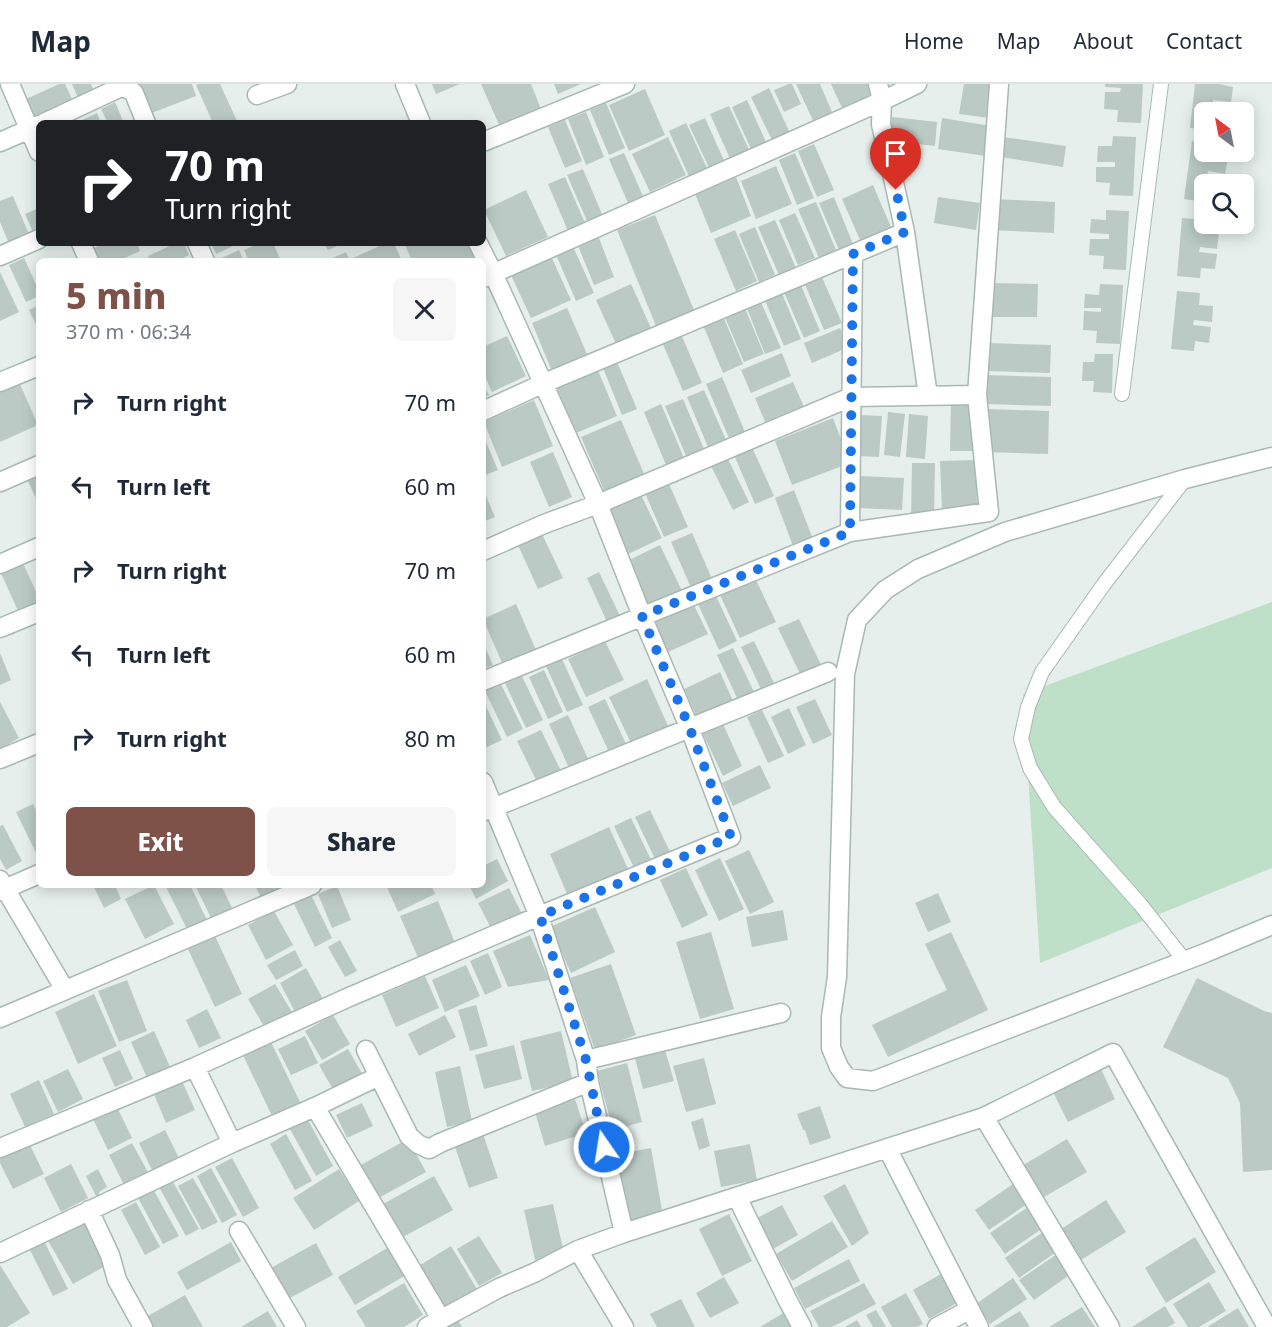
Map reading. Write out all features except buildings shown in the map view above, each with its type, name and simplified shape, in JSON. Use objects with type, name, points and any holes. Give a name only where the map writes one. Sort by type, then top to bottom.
[{"type":"street","points":[[10,84],[36,124]]},
{"type":"street","points":[[257,95],[287,84]]},
{"type":"street","points":[[405,84],[421,120]]},
{"type":"street","points":[[486,141],[625,84]]},
{"type":"street","points":[[0,1148],[195,1068],[347,998],[731,837],[690,729],[598,504],[488,275],[880,93],[917,84]]},
{"type":"street","points":[[486,680],[850,532],[989,512],[977,395],[999,84]]},
{"type":"street","points":[[50,120],[121,87],[134,93],[145,120]]},
{"type":"street","points":[[880,93],[881,124],[905,232],[928,396]]},
{"type":"street","points":[[0,142],[36,126]]},
{"type":"street","points":[[486,410],[905,232]]},
{"type":"street","points":[[0,256],[36,240]]},
{"type":"street","points":[[850,532],[853,254]]},
{"type":"street","points":[[0,382],[36,367]]},
{"type":"street","points":[[486,550],[850,397],[977,395]]},
{"type":"street","points":[[1272,458],[1185,479],[1005,532],[918,568],[885,590],[857,620],[845,674],[837,977],[831,1017],[831,1048],[839,1067],[847,1078],[873,1081],[1185,961],[1272,925]]},
{"type":"street","points":[[0,482],[36,466]]},
{"type":"street","points":[[0,564],[36,548]]},
{"type":"street","points":[[0,628],[36,613]]},
{"type":"street","points":[[624,1233],[586,1060],[540,916],[488,810],[828,672]]},
{"type":"street","points":[[0,759],[36,744]]},
{"type":"street","points":[[36,875],[2,887],[65,990]]},
{"type":"street","points":[[0,1018],[305,888]]},
{"type":"street","points":[[586,1060],[781,1013]]},
{"type":"street","points":[[366,1050],[409,1136],[418,1144],[429,1149],[589,1082]]},
{"type":"street","points":[[315,1107],[434,1323],[499,1288],[578,1250],[624,1233],[984,1117],[1113,1053],[1267,1327]]},
{"type":"street","points":[[195,1068],[232,1143]]},
{"type":"street","points":[[0,1254],[232,1143],[380,1076]]},
{"type":"street","points":[[984,1117],[1110,1327]]},
{"type":"street","points":[[887,1148],[979,1327]]},
{"type":"street","points":[[737,1197],[802,1327]]},
{"type":"street","points":[[89,1210],[110,1255],[117,1280],[144,1327]]},
{"type":"street","points":[[239,1232],[296,1327]]},
{"type":"street","points":[[578,1250],[624,1327]]},
{"type":"street","points":[[937,1327],[969,1310]]},
{"type":"lane","points":[[1122,394],[1161,84]]},
{"type":"lane","points":[[1185,479],[1104,584],[1042,672],[1028,707],[1021,739],[1030,768],[1054,807],[1140,904],[1185,961]]},
{"type":"green space","points":[[1272,602],[1272,868],[1040,963],[1023,694]]},
{"type":"route","points":[[604,1147],[586,1060],[540,916],[731,837],[690,729],[642,616],[850,532],[853,254],[905,232],[896,190]]}]
